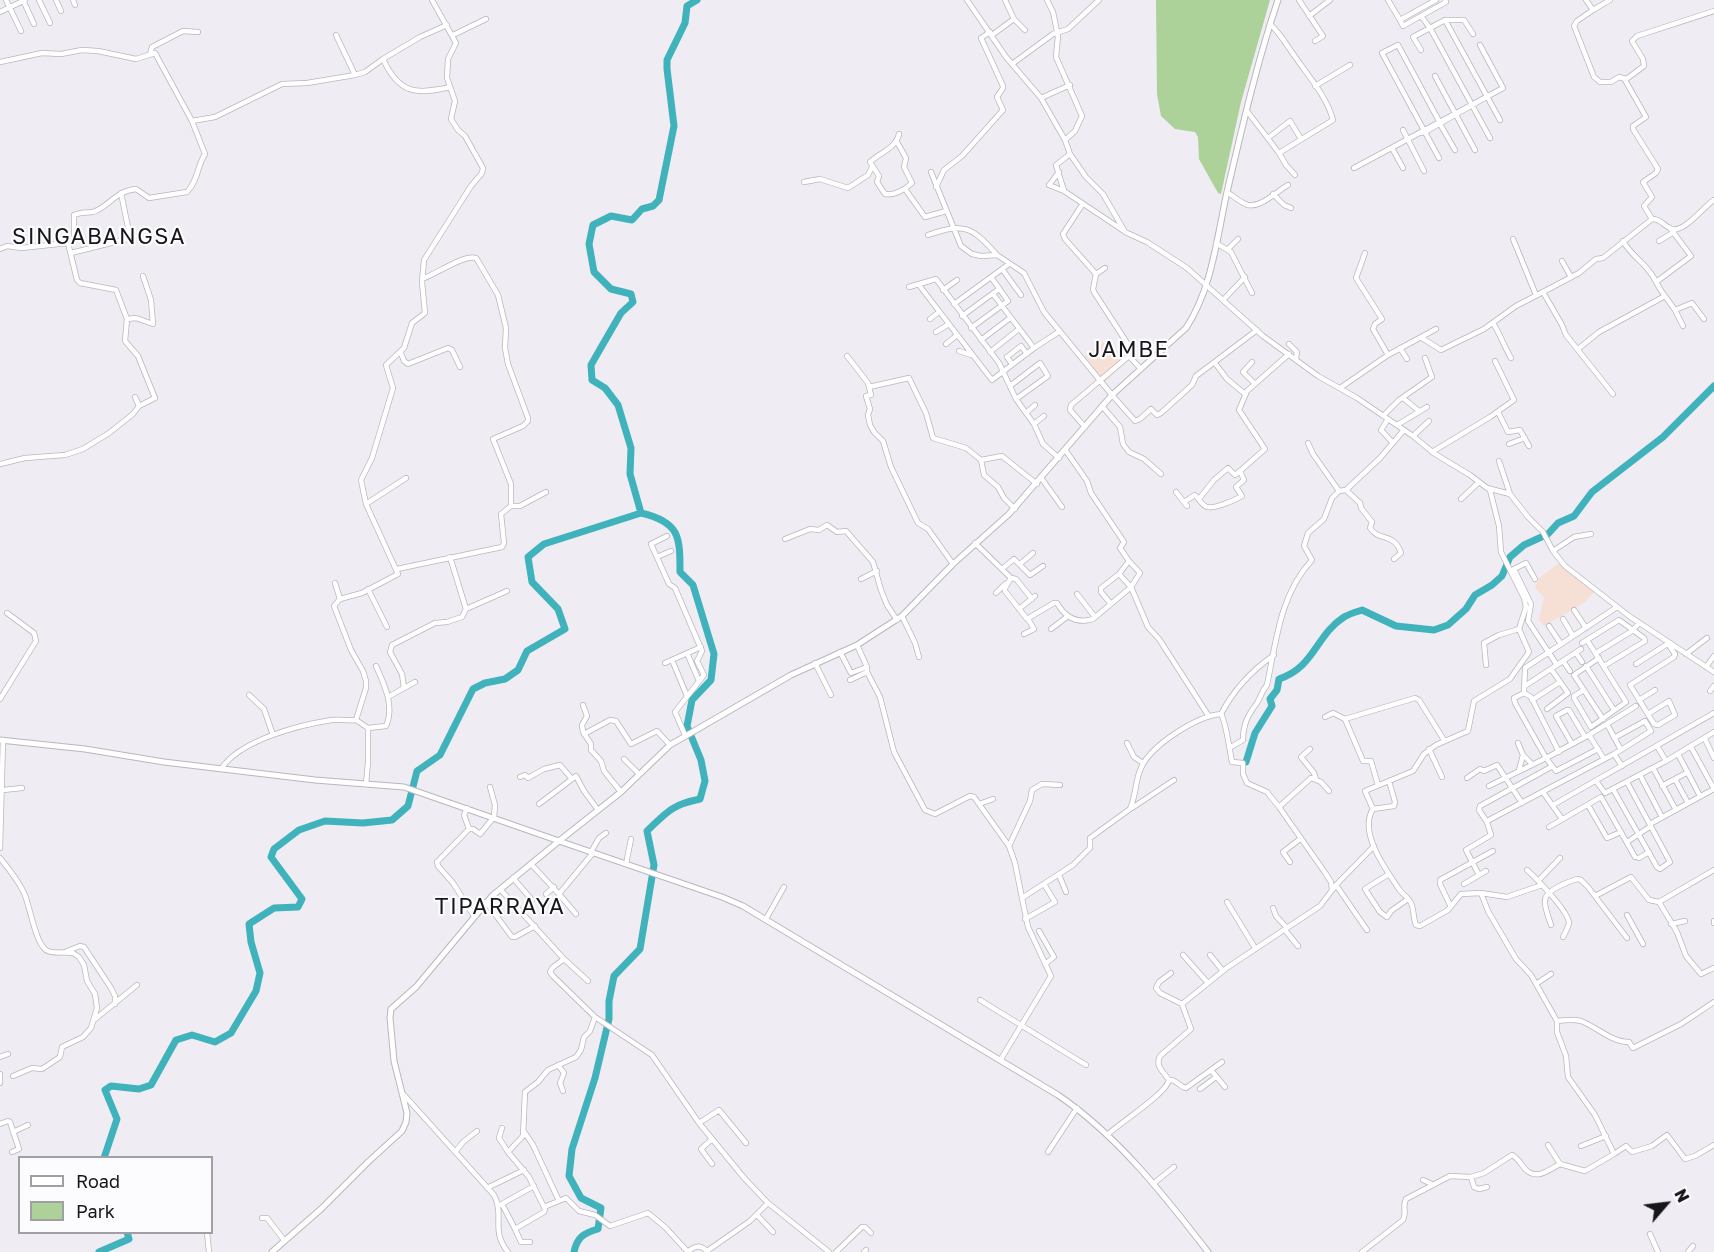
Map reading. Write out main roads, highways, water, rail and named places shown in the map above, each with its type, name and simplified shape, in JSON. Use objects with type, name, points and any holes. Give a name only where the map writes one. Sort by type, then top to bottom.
[{"type":"waterway","points":[[641,513],[630,474],[631,448],[618,405],[605,388],[592,380],[591,365],[621,313],[633,302],[631,294],[611,289],[594,272],[589,244],[593,225],[611,216],[632,220],[642,209],[653,206],[659,200],[674,126],[667,60],[685,23],[687,6],[697,0]]},
{"type":"waterway","points":[[1246,762],[1255,733],[1272,706],[1270,699],[1277,690],[1279,679],[1300,667],[1335,624],[1346,616],[1362,610],[1396,626],[1434,630],[1448,625],[1466,609],[1475,595],[1502,576],[1510,557],[1524,545],[1548,534],[1558,523],[1574,516],[1592,492],[1663,437],[1714,386]]},
{"type":"waterway","points":[[105,1156],[117,1119],[105,1090],[111,1086],[139,1089],[151,1085],[176,1040],[192,1035],[215,1042],[231,1033],[256,991],[260,973],[251,942],[249,924],[274,908],[298,907],[302,899],[271,857],[274,849],[299,830],[325,821],[363,823],[392,820],[408,806],[417,771],[440,755],[473,689],[485,683],[505,679],[518,670],[527,651],[565,629],[558,609],[532,582],[528,557],[544,544],[641,513],[664,521],[675,533],[678,540],[680,572],[693,585],[714,654],[711,680],[692,700],[687,726],[701,760],[705,781],[700,799],[670,810],[647,831],[654,865],[640,949],[614,976],[609,1001],[609,1019],[595,1078],[572,1149],[569,1176],[581,1198],[601,1208],[598,1229],[582,1236],[574,1252]]},
{"type":"waterway","points":[[99,1252],[129,1239],[128,1234]]},
{"type":"district","name":"SINGABANGSA","points":[[99,237]]},
{"type":"district","name":"JAMBE","points":[[1129,350]]},
{"type":"district","name":"TIPARRAYA","points":[[500,907]]}]
